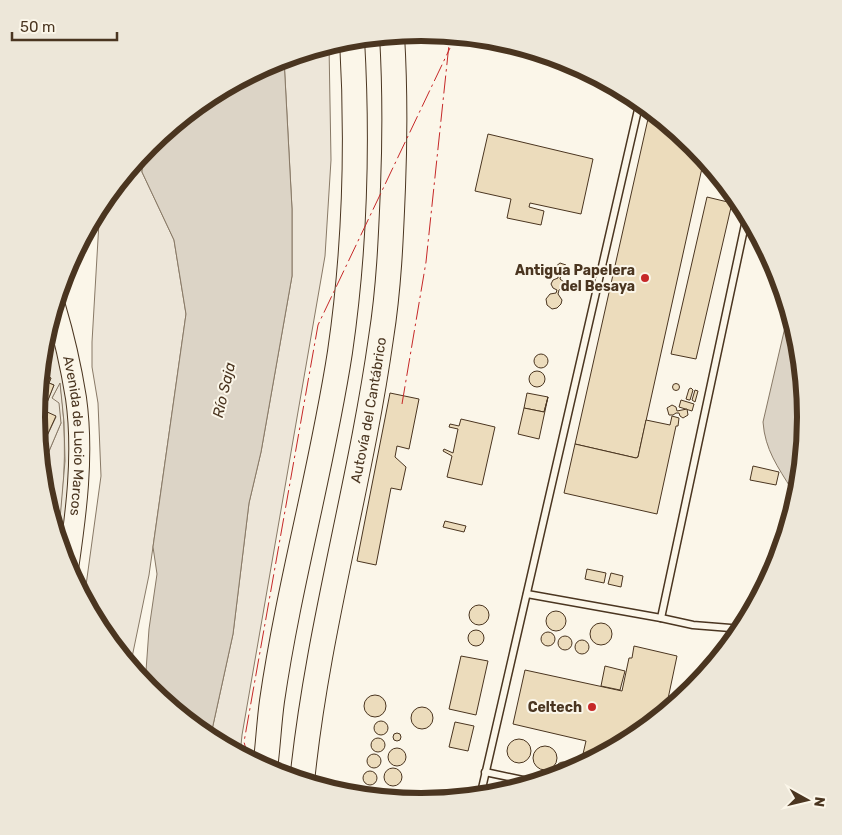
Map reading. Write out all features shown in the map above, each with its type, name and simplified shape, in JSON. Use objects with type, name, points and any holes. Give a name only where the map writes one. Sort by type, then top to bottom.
[{"type":"highway","name":"Autovía del Cantábrico","points":[[303,775],[315,679],[361,452],[384,314],[394,155],[392,42]]},
{"type":"highway","points":[[266,760],[272,701],[340,353],[348,288],[355,145],[352,47]]},
{"type":"highway","points":[[258,756],[267,693],[289,608]]},
{"type":"main road","name":"Avenida de Lucio Marcos","points":[[58,319],[76,400],[78,439],[78,480],[70,552]]},
{"type":"lane","points":[[482,789],[638,110]]},
{"type":"lane","points":[[661,618],[745,226]]},
{"type":"lane","points":[[527,594],[694,625],[733,628]]},
{"type":"lane","points":[[485,772],[522,780]]},
{"type":"shaded area","points":[[329,53],[331,160],[325,256],[241,747],[212,730],[233,634],[249,503],[261,452],[292,276],[292,209],[284,67]]},
{"type":"shaded area","points":[[142,164],[142,172],[174,240],[186,314],[149,575],[132,658],[108,627],[86,587],[101,476],[98,403],[92,367],[99,223]]},
{"type":"shaded area","points":[[54,335],[64,370],[70,424],[70,457],[64,533],[60,521],[65,461],[64,422],[60,383],[52,398],[59,403],[61,423],[47,456],[46,438],[56,417],[45,411],[54,385],[49,383],[51,378],[47,376]]},
{"type":"shaded area","points":[[60,382],[64,419],[64,476],[60,522],[52,491],[47,456],[61,423],[52,398]]},
{"type":"water","name":"Río Saja","points":[[284,67],[292,209],[292,276],[261,452],[249,503],[233,634],[212,730],[173,700],[146,674],[149,629],[157,574],[153,547],[186,314],[174,240],[142,172],[142,164],[192,119],[233,92]]},
{"type":"water","points":[[785,326],[794,368],[797,418],[794,467],[791,488],[769,450],[763,422]]},
{"type":"building","name":"Antigua Papelera del Besaya","points":[[648,118],[687,151],[702,167],[638,457],[575,444]]},
{"type":"building","points":[[488,134],[593,159],[581,214],[530,203],[529,207],[544,211],[541,225],[507,218],[511,199],[475,191]]},
{"type":"building","points":[[707,197],[730,202],[732,205],[696,359],[671,354]]},
{"type":"building","points":[[560,263],[566,265],[567,270],[561,275],[560,279],[564,282],[558,294],[562,300],[557,308],[552,309],[547,305],[546,299],[550,294],[556,293],[557,290],[551,284],[553,280],[558,278],[555,267]]},
{"type":"building","points":[[538,354],[544,354],[548,361],[544,368],[538,368],[534,364],[534,358]]},
{"type":"building","points":[[537,371],[545,379],[537,387],[529,379]]},
{"type":"building","points":[[47,376],[51,378],[49,383],[54,385],[45,409]]},
{"type":"building","points":[[676,383],[680,387],[676,391],[672,387]]},
{"type":"building","points":[[691,388],[693,390],[689,400],[686,399]]},
{"type":"building","points":[[695,390],[698,391],[695,402],[692,400]]},
{"type":"building","points":[[390,393],[419,399],[409,449],[397,446],[395,457],[406,467],[401,490],[391,488],[376,565],[357,561]]},
{"type":"building","points":[[527,393],[548,397],[544,412],[524,408]]},
{"type":"building","points":[[548,397],[539,439],[518,434],[524,408],[544,412]]},
{"type":"building","points":[[681,400],[694,404],[692,411],[679,407]]},
{"type":"building","points":[[672,405],[676,407],[677,411],[687,409],[688,415],[683,418],[679,413],[669,415],[667,408]]},
{"type":"building","points":[[45,411],[56,416],[46,438]]},
{"type":"building","points":[[672,416],[679,418],[678,426],[676,426],[657,514],[564,493],[575,444],[636,458],[638,457],[646,420],[670,425]]},
{"type":"building","points":[[461,419],[495,427],[482,485],[447,477],[452,456],[443,451],[444,449],[453,453],[458,429],[449,427],[450,424],[459,426]]},
{"type":"building","points":[[753,466],[779,472],[776,485],[750,480]]},
{"type":"building","points":[[445,521],[466,526],[464,532],[443,527]]},
{"type":"building","points":[[587,569],[606,573],[604,583],[585,579]]},
{"type":"building","points":[[611,573],[623,576],[621,587],[608,584]]},
{"type":"building","points":[[475,605],[483,605],[489,611],[489,619],[483,625],[475,625],[469,619],[469,611]]},
{"type":"building","points":[[556,611],[563,614],[566,621],[563,628],[556,631],[549,628],[546,621],[549,614]]},
{"type":"building","points":[[601,623],[609,626],[612,634],[609,642],[601,645],[593,642],[590,634],[593,626]]},
{"type":"building","points":[[476,630],[484,638],[476,646],[468,638]]},
{"type":"building","points":[[548,632],[553,634],[555,639],[553,644],[548,646],[543,644],[541,639],[543,634]]},
{"type":"building","points":[[565,636],[570,638],[572,643],[570,648],[565,650],[560,648],[558,643],[560,638]]},
{"type":"building","points":[[582,640],[587,642],[589,647],[587,652],[582,654],[577,652],[575,647],[577,642]]},
{"type":"building","name":"Celtech","points":[[634,646],[677,656],[667,701],[650,716],[609,743],[582,757],[586,741],[513,724],[525,670],[622,691],[629,658],[632,658]]},
{"type":"building","points":[[461,656],[488,661],[476,715],[449,709]]},
{"type":"building","points":[[605,666],[625,671],[620,690],[601,686]]},
{"type":"building","points":[[375,695],[383,698],[386,706],[383,714],[375,717],[367,714],[364,706],[367,698]]},
{"type":"building","points":[[422,707],[430,710],[433,718],[430,726],[422,729],[414,726],[411,718],[414,710]]},
{"type":"building","points":[[378,721],[384,721],[388,728],[384,735],[378,735],[374,731],[374,725]]},
{"type":"building","points":[[455,722],[474,726],[468,751],[449,747]]},
{"type":"building","points":[[397,733],[401,737],[397,741],[393,737]]},
{"type":"building","points":[[375,738],[381,738],[385,745],[381,752],[375,752],[371,748],[371,742]]},
{"type":"building","points":[[519,739],[524,740],[530,746],[530,756],[524,762],[519,763],[514,762],[508,756],[507,751],[508,746],[514,740]]},
{"type":"building","points":[[545,746],[554,749],[557,758],[554,767],[545,770],[536,767],[533,758],[536,749]]},
{"type":"building","points":[[397,748],[403,751],[406,757],[403,763],[397,766],[391,763],[388,757],[391,751]]},
{"type":"building","points":[[371,754],[377,754],[381,761],[377,768],[371,768],[367,764],[367,758]]},
{"type":"building","points":[[560,762],[568,764],[556,769]]},
{"type":"building","points":[[393,768],[399,771],[402,777],[399,783],[393,786],[387,783],[384,777],[387,771]]},
{"type":"building","points":[[370,771],[375,773],[377,778],[375,783],[370,785],[365,783],[363,778],[365,773]]},
{"type":"power","points":[[402,404],[426,262],[449,42]]},
{"type":"power","points":[[246,750],[244,742],[318,325],[450,48]]},
{"type":"place","name":"Antigua Papelera del Besaya","points":[[645,278]]},
{"type":"place","name":"Celtech","points":[[592,707]]}]
